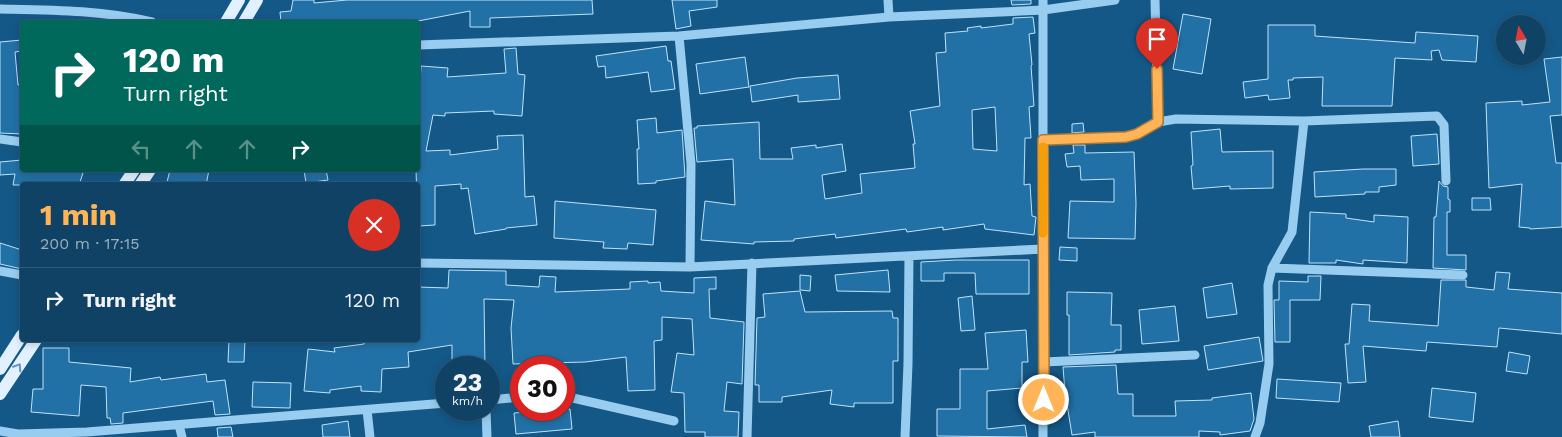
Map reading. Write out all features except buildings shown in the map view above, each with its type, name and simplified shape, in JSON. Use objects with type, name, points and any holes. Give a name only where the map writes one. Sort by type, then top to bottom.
[{"type":"main road","points":[[227,20],[240,0]]},
{"type":"main road","points":[[245,20],[257,0]]},
{"type":"main road","points":[[2,364],[20,338]]},
{"type":"main road","points":[[0,394],[35,342]]},
{"type":"street","points":[[62,10],[64,0]]},
{"type":"street","points":[[888,0],[889,17]]},
{"type":"street","points":[[1043,0],[1044,437]]},
{"type":"street","points":[[420,44],[679,36],[889,17],[1043,10],[1115,0]]},
{"type":"street","points":[[1155,0],[1158,122]]},
{"type":"street","points":[[0,9],[62,10],[143,20]]},
{"type":"street","points":[[679,36],[692,164],[690,267]]},
{"type":"street","points":[[1043,140],[1126,137],[1137,134],[1158,122],[1176,119],[1304,121],[1437,116],[1444,125],[1446,181]]},
{"type":"street","points":[[1255,437],[1260,423],[1269,364],[1268,285],[1272,268],[1292,232],[1304,121]]},
{"type":"street","points":[[0,139],[20,142]]},
{"type":"street","points":[[420,263],[690,267],[1043,249]]},
{"type":"street","points":[[905,437],[909,256]]},
{"type":"street","points":[[746,437],[752,263]]},
{"type":"street","points":[[1272,268],[1463,275]]},
{"type":"street","points":[[0,271],[20,275]]},
{"type":"street","points":[[1044,362],[1195,355]]},
{"type":"street","points":[[575,398],[674,421]]},
{"type":"street","points":[[0,431],[19,435],[87,432],[435,404]]},
{"type":"street","points":[[367,410],[370,437]]},
{"type":"street","points":[[486,421],[487,437]]},
{"type":"street","points":[[179,425],[182,437]]},
{"type":"slow traffic","points":[[1043,147],[1043,233]]},
{"type":"route","points":[[1044,400],[1043,140],[1126,137],[1137,134],[1158,122],[1157,69]]}]
